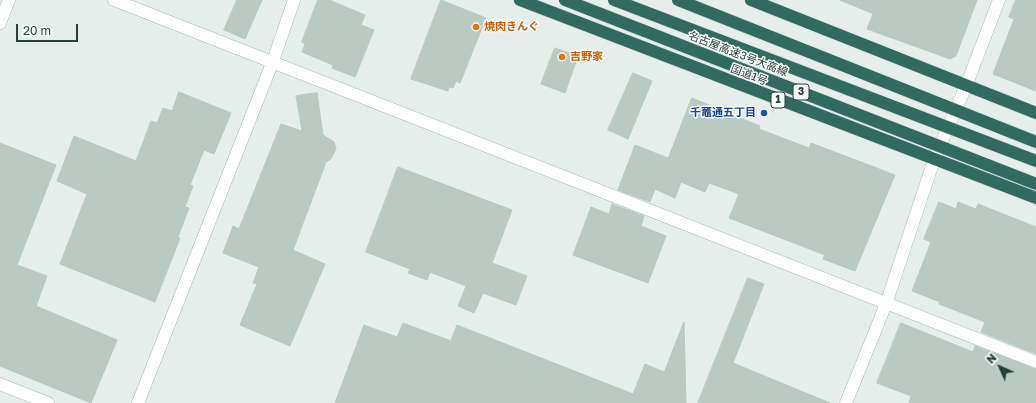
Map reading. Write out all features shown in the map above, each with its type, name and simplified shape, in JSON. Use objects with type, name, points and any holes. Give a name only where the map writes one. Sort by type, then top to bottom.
[{"type":"highway","name":"国道1号","points":[[520,0],[1036,198]]},
{"type":"highway","name":"名古屋高速3号大高線","points":[[565,0],[1036,184]]},
{"type":"highway","points":[[614,0],[1036,161]]},
{"type":"highway","points":[[678,0],[1036,142]]},
{"type":"highway","points":[[751,0],[1036,113]]},
{"type":"street","points":[[0,23],[9,0]]},
{"type":"street","points":[[114,0],[1036,362]]},
{"type":"street","points":[[138,403],[273,62],[294,0]]},
{"type":"street","points":[[846,403],[886,304],[934,160],[966,86],[999,0]]},
{"type":"street","points":[[0,384],[48,403]]},
{"type":"building","points":[[237,0],[262,0],[245,39],[224,30]]},
{"type":"building","points":[[318,0],[329,0],[365,15],[361,25],[374,30],[355,77],[332,68],[333,65],[302,52],[305,44],[302,42]]},
{"type":"building","points":[[441,0],[486,18],[460,83],[456,81],[453,88],[449,87],[448,91],[411,79]]},
{"type":"building","points":[[840,0],[977,0],[956,56],[950,59],[867,29],[873,14]]},
{"type":"building","points":[[1016,0],[1036,0],[1036,91],[993,74],[1014,19],[1009,17]]},
{"type":"building","points":[[555,48],[578,56],[565,93],[541,84]]},
{"type":"building","points":[[633,73],[652,81],[628,139],[608,130]]},
{"type":"building","points":[[179,92],[231,113],[214,154],[204,150],[190,185],[193,186],[185,207],[189,208],[178,237],[180,238],[155,302],[60,264],[87,194],[57,181],[74,136],[136,161],[151,121],[157,123],[163,108],[172,111]]},
{"type":"building","points":[[317,93],[323,135],[334,142],[336,149],[331,159],[326,162],[293,250],[325,264],[290,346],[240,325],[257,284],[253,283],[259,267],[223,253],[233,226],[239,229],[281,124],[302,131],[296,96]]},
{"type":"building","points":[[692,98],[760,126],[759,129],[809,148],[811,143],[895,175],[855,271],[823,259],[825,255],[729,218],[739,194],[709,183],[705,192],[681,182],[675,198],[655,189],[650,202],[618,190],[635,145],[668,158]]},
{"type":"building","points":[[0,143],[56,165],[17,265],[47,276],[36,306],[117,340],[91,403],[0,366]]},
{"type":"building","points":[[398,167],[512,210],[492,263],[527,276],[516,305],[483,293],[474,313],[458,306],[466,286],[430,272],[427,280],[408,273],[410,269],[366,252]]},
{"type":"building","points":[[939,202],[956,209],[958,202],[976,209],[978,204],[1036,227],[1036,354],[981,332],[985,322],[939,304],[940,302],[912,291],[931,242],[924,239]]},
{"type":"building","points":[[612,204],[644,216],[641,226],[666,236],[648,283],[573,255],[591,207],[609,214]]},
{"type":"building","points":[[748,278],[764,284],[733,363],[830,403],[698,403]]},
{"type":"building","points":[[684,322],[686,403],[335,403],[364,325],[397,337],[403,323],[451,341],[457,325],[633,394],[645,364],[664,372]]},
{"type":"building","points":[[901,323],[973,352],[975,346],[1036,369],[1036,403],[909,403],[911,396],[877,383]]},
{"type":"place","name":"焼肉きんぐ","points":[[476,27]]},
{"type":"place","name":"吉野家","points":[[562,57]]},
{"type":"place","name":"千竈通五丁目","points":[[764,113]]}]
